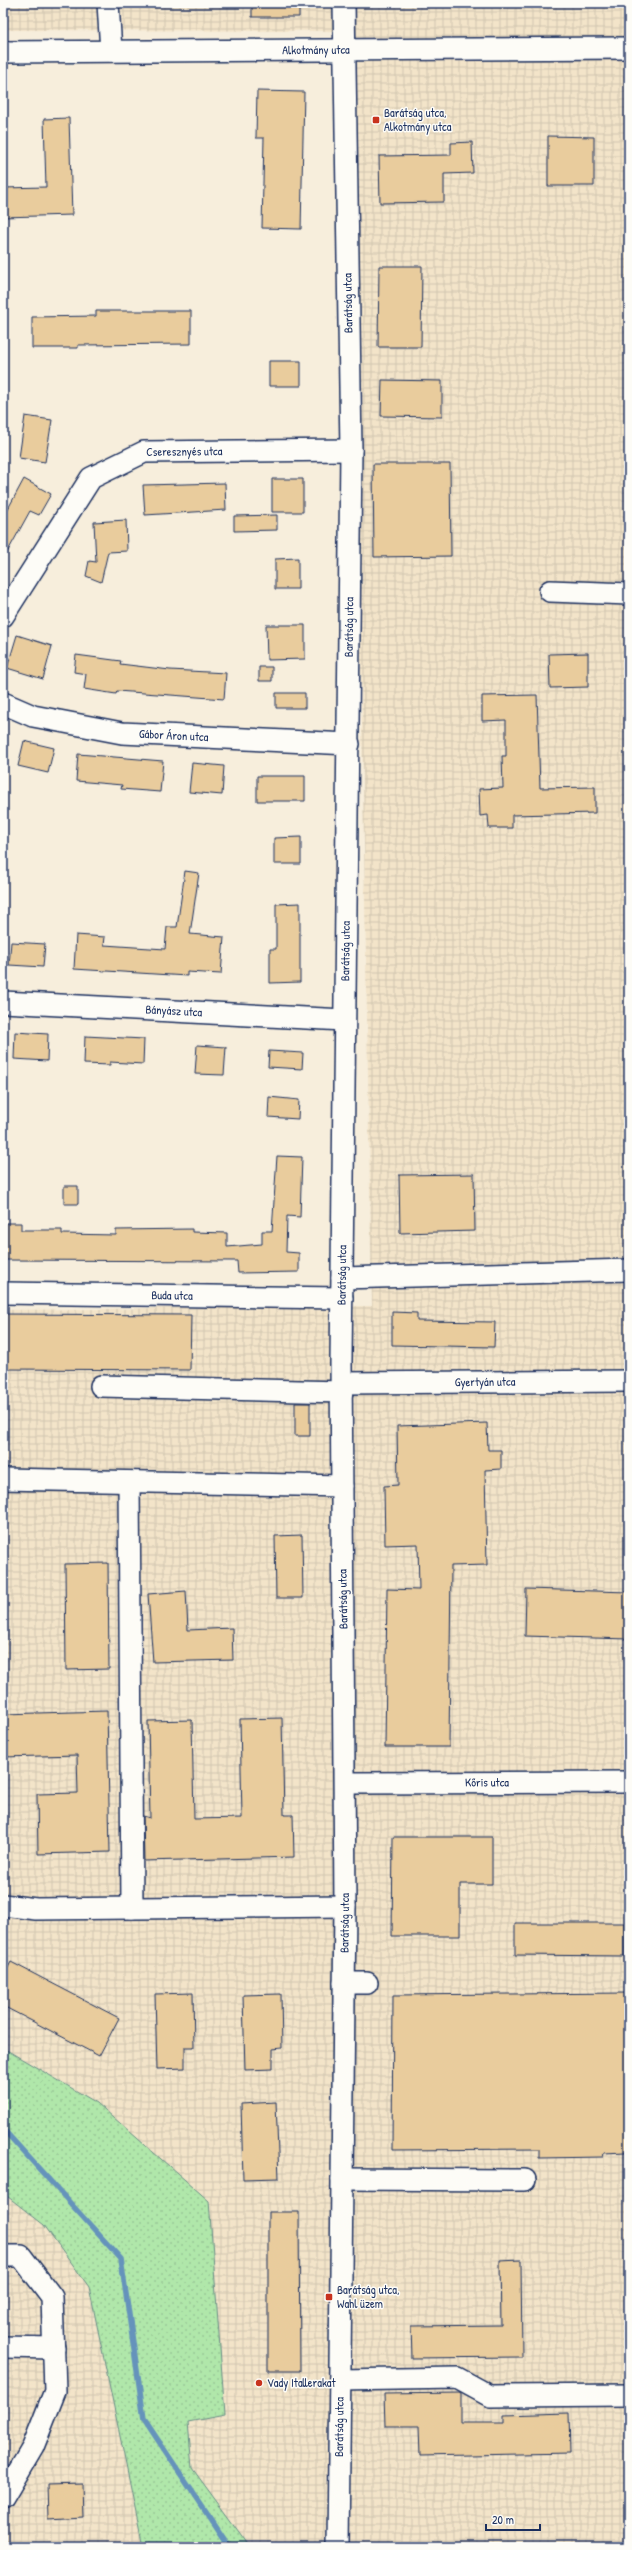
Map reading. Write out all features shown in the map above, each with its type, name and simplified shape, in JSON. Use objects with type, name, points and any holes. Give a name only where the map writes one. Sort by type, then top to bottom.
[{"type":"street","points":[[108,3],[111,51]]},
{"type":"street","name":"Barátság utca","points":[[338,2547],[345,1906],[342,1288],[351,450],[343,50],[344,3]]},
{"type":"street","name":"Alkotmány utca","points":[[3,52],[629,48]]},
{"type":"street","name":"Cseresznyés utca","points":[[3,616],[91,478],[144,452],[351,450]]},
{"type":"street","points":[[550,591],[629,594]]},
{"type":"street","name":"Gábor Áron utca","points":[[3,703],[33,716],[122,733],[348,744]]},
{"type":"street","name":"Bányász utca","points":[[3,1002],[344,1020]]},
{"type":"street","name":"Buda utca","points":[[3,1294],[342,1288],[629,1270]]},
{"type":"street","name":"Gyertyán utca","points":[[101,1386],[342,1388],[629,1381]]},
{"type":"street","points":[[3,1479],[342,1486]]},
{"type":"street","points":[[129,1482],[132,1908]]},
{"type":"street","name":"Kőris utca","points":[[345,1783],[629,1782]]},
{"type":"street","points":[[3,1905],[36,1909],[345,1906]]},
{"type":"street","points":[[344,1983],[367,1983]]},
{"type":"street","points":[[342,2179],[525,2180]]},
{"type":"street","points":[[3,2256],[21,2256],[52,2297],[55,2391],[33,2447],[3,2498]]},
{"type":"street","points":[[3,2347],[54,2348]]},
{"type":"street","points":[[340,2380],[457,2378],[490,2396],[629,2395]]},
{"type":"shaded area","points":[[3,3],[629,3],[629,2547],[250,2547],[192,2468],[188,2422],[225,2415],[97,2103],[3,2048],[3,1310],[372,1306],[350,31],[3,30]]},
{"type":"shaded area","points":[[3,2193],[44,2225],[89,2287],[143,2547],[3,2547]]},
{"type":"green space","points":[[3,2048],[97,2103],[209,2201],[225,2415],[188,2422],[192,2468],[250,2547],[143,2547],[89,2287],[44,2225],[3,2193]]},
{"type":"building","points":[[252,3],[299,3],[299,17],[252,17]]},
{"type":"building","points":[[257,91],[304,92],[301,229],[262,228],[264,138],[256,138]]},
{"type":"building","points":[[69,118],[72,215],[3,217],[3,188],[46,187],[44,119]]},
{"type":"building","points":[[548,136],[594,137],[594,186],[548,186]]},
{"type":"building","points":[[472,142],[473,173],[444,174],[444,202],[380,203],[379,156],[451,155],[451,143]]},
{"type":"building","points":[[379,266],[422,266],[421,347],[378,347]]},
{"type":"building","points":[[96,311],[191,311],[191,344],[78,345],[78,348],[32,348],[32,317],[96,316]]},
{"type":"building","points":[[269,361],[301,361],[301,386],[269,386]]},
{"type":"building","points":[[382,380],[442,381],[442,417],[381,416]]},
{"type":"building","points":[[25,416],[52,420],[45,462],[19,458]]},
{"type":"building","points":[[373,464],[450,464],[451,556],[374,557]]},
{"type":"building","points":[[24,479],[51,494],[39,515],[30,511],[3,560],[3,518]]},
{"type":"building","points":[[272,479],[303,479],[303,512],[272,512]]},
{"type":"building","points":[[225,483],[226,510],[145,515],[143,485]]},
{"type":"building","points":[[277,515],[277,530],[234,531],[234,516]]},
{"type":"building","points":[[126,520],[127,551],[108,552],[101,582],[86,576],[89,561],[96,562],[94,522]]},
{"type":"building","points":[[298,558],[298,589],[275,589],[275,559]]},
{"type":"building","points":[[266,625],[305,625],[305,659],[267,660]]},
{"type":"building","points":[[17,635],[52,646],[43,679],[7,668]]},
{"type":"building","points":[[588,653],[588,687],[550,688],[549,654]]},
{"type":"building","points":[[76,655],[121,661],[120,664],[170,670],[226,673],[224,699],[117,691],[116,694],[84,689],[86,674],[74,672]]},
{"type":"building","points":[[259,667],[272,667],[272,681],[259,681]]},
{"type":"building","points":[[276,693],[305,693],[305,708],[276,708]]},
{"type":"building","points":[[537,695],[540,788],[595,787],[595,813],[512,815],[512,828],[489,828],[488,815],[480,816],[479,789],[503,788],[502,756],[506,756],[506,720],[482,721],[482,696]]},
{"type":"building","points":[[24,741],[54,748],[48,773],[18,766]]},
{"type":"building","points":[[78,754],[163,761],[160,792],[121,789],[122,785],[76,781]]},
{"type":"building","points":[[192,763],[224,766],[222,795],[189,792]]},
{"type":"building","points":[[257,776],[305,776],[305,801],[257,801]]},
{"type":"building","points":[[301,837],[301,864],[274,864],[274,838]]},
{"type":"building","points":[[185,871],[199,873],[190,934],[224,937],[221,974],[187,972],[187,976],[74,969],[76,935],[105,937],[104,945],[165,949],[167,927],[177,927]]},
{"type":"building","points":[[300,903],[300,982],[270,983],[270,949],[276,949],[276,904]]},
{"type":"building","points":[[11,942],[45,944],[43,967],[9,965]]},
{"type":"building","points":[[15,1032],[48,1034],[47,1061],[14,1059]]},
{"type":"building","points":[[85,1036],[144,1039],[143,1064],[110,1062],[110,1065],[84,1064]]},
{"type":"building","points":[[197,1045],[226,1047],[224,1075],[195,1074]]},
{"type":"building","points":[[269,1051],[303,1053],[302,1069],[268,1067]]},
{"type":"building","points":[[269,1097],[299,1100],[298,1119],[268,1117]]},
{"type":"building","points":[[277,1156],[302,1157],[300,1217],[287,1216],[286,1252],[299,1253],[299,1272],[238,1273],[237,1261],[3,1260],[3,1223],[21,1223],[21,1230],[62,1230],[62,1234],[116,1235],[116,1230],[192,1229],[192,1232],[227,1233],[227,1247],[262,1244],[262,1231],[272,1231]]},
{"type":"building","points":[[474,1174],[475,1231],[400,1233],[399,1175]]},
{"type":"building","points":[[64,1186],[78,1186],[78,1204],[64,1204]]},
{"type":"building","points":[[392,1312],[417,1313],[417,1321],[495,1322],[494,1347],[392,1345]]},
{"type":"building","points":[[3,1314],[191,1315],[190,1370],[3,1369]]},
{"type":"building","points":[[295,1403],[310,1403],[310,1436],[295,1436]]},
{"type":"building","points":[[487,1423],[488,1450],[501,1450],[501,1469],[485,1470],[487,1565],[451,1566],[449,1747],[385,1747],[387,1589],[419,1590],[418,1544],[385,1545],[384,1486],[398,1485],[397,1426]]},
{"type":"building","points":[[302,1535],[303,1598],[276,1598],[275,1536]]},
{"type":"building","points":[[108,1563],[109,1669],[66,1670],[65,1564]]},
{"type":"building","points":[[526,1589],[629,1592],[629,1639],[525,1636]]},
{"type":"building","points":[[186,1591],[188,1630],[232,1628],[233,1660],[153,1662],[148,1594]]},
{"type":"building","points":[[107,1711],[110,1852],[38,1854],[37,1794],[78,1793],[77,1755],[3,1757],[3,1714]]},
{"type":"building","points":[[282,1718],[284,1815],[293,1815],[294,1857],[144,1861],[143,1816],[150,1818],[148,1721],[192,1720],[194,1819],[242,1818],[240,1719]]},
{"type":"building","points":[[393,1837],[492,1837],[492,1884],[460,1884],[460,1936],[392,1936]]},
{"type":"building","points":[[515,1923],[624,1923],[624,1956],[515,1955]]},
{"type":"building","points":[[11,1962],[119,2018],[99,2056],[3,2006],[3,1977]]},
{"type":"building","points":[[193,1993],[194,2047],[185,2047],[185,2068],[157,2069],[155,1994]]},
{"type":"building","points":[[629,1993],[629,2143],[625,2152],[604,2153],[603,2157],[539,2158],[539,2149],[392,2150],[393,1995]]},
{"type":"building","points":[[281,1994],[282,2048],[273,2049],[273,2069],[245,2070],[243,1995]]},
{"type":"building","points":[[276,2102],[279,2178],[243,2179],[241,2104]]},
{"type":"building","points":[[268,2212],[299,2212],[300,2371],[268,2371]]},
{"type":"building","points":[[521,2260],[522,2357],[412,2358],[411,2326],[501,2325],[500,2261]]},
{"type":"building","points":[[384,2394],[461,2394],[461,2423],[504,2423],[504,2415],[569,2413],[570,2453],[420,2456],[419,2426],[385,2426]]},
{"type":"building","points":[[82,2484],[83,2517],[48,2519],[47,2485]]},
{"type":"waterway","points":[[3,2129],[121,2259],[144,2419],[229,2547]]},
{"type":"place","name":"Barátság utca, Alkotmány utca","points":[[376,120]]},
{"type":"place","name":"Barátság utca, Wahl üzem","points":[[329,2297]]},
{"type":"place","name":"Vady Itallerakat","points":[[259,2383]]}]
